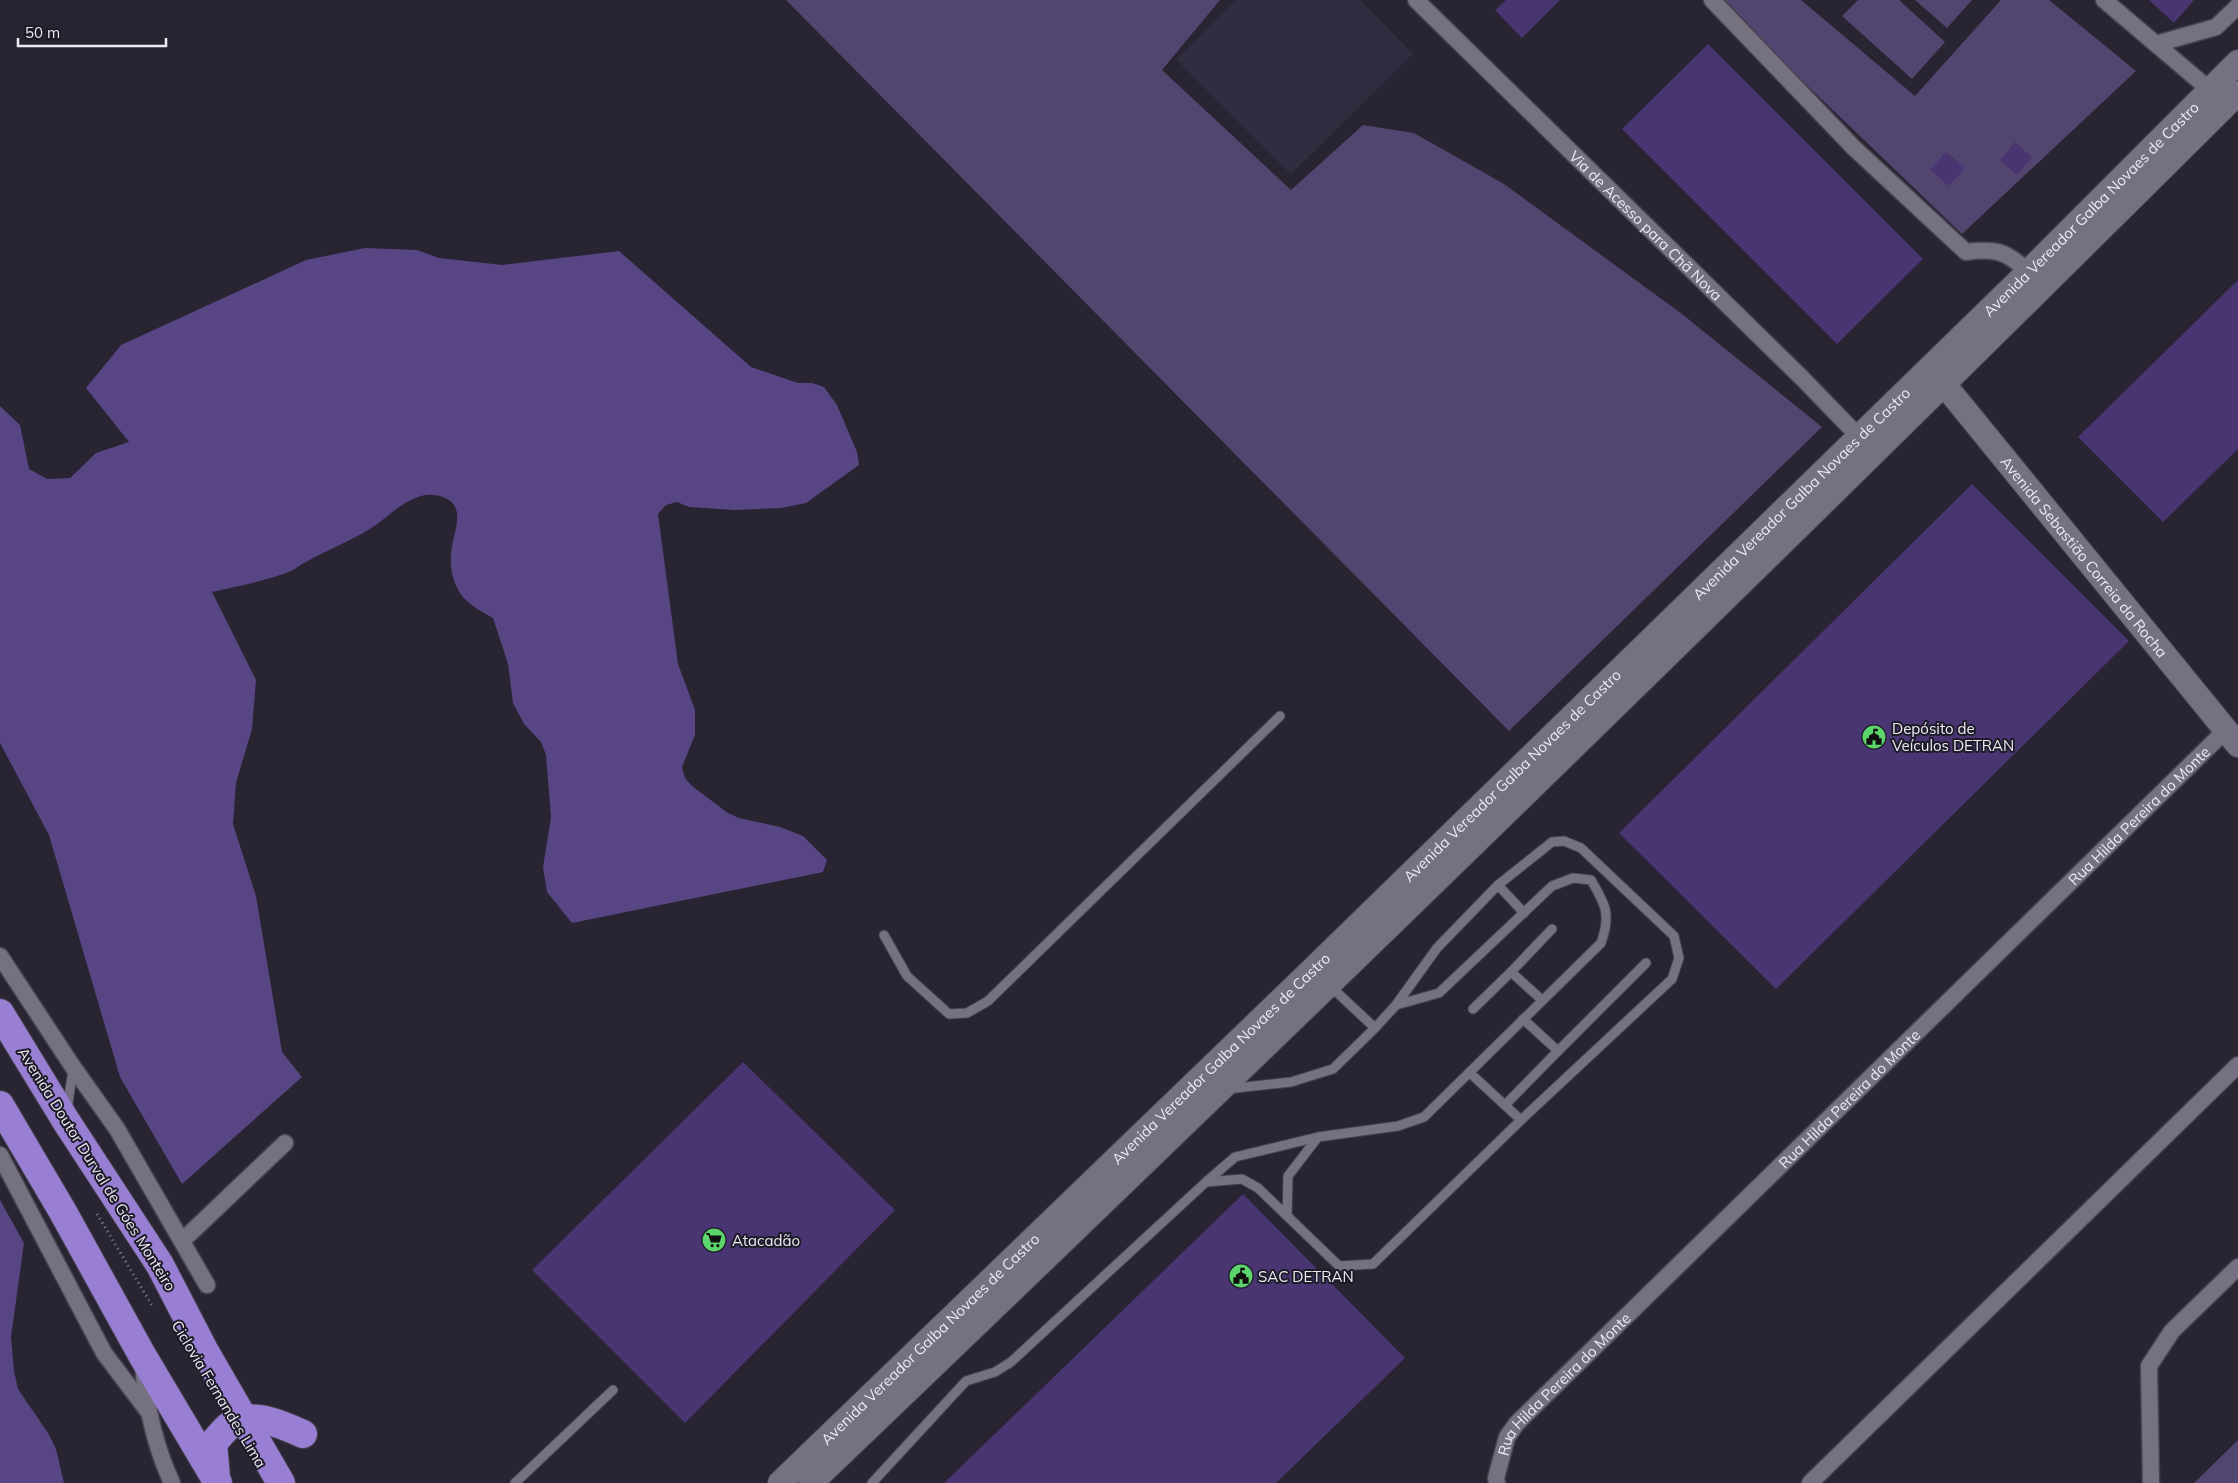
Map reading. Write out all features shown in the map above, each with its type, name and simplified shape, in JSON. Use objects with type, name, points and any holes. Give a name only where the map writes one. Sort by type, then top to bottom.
[{"type":"highway","name":"Avenida Doutor Durval de Góes Monteiro","points":[[0,1014],[66,1121],[160,1265],[204,1350],[281,1483]]},
{"type":"highway","points":[[0,1105],[63,1212],[142,1355],[218,1482]]},
{"type":"highway","points":[[218,1482],[213,1443],[230,1424],[245,1420],[269,1419],[303,1434]]},
{"type":"street","name":"Via de Acesso para Chã Nova","points":[[1416,0],[1875,454]]},
{"type":"street","points":[[1712,0],[1853,147],[1966,252],[1988,249],[2014,257],[2028,272]]},
{"type":"street","points":[[2104,0],[2210,90]]},
{"type":"street","points":[[2156,44],[2216,27],[2238,6]]},
{"type":"street","name":"Avenida Vereador Galba Novaes de Castro","points":[[811,1483],[1222,1090],[1322,977],[1858,436],[2028,272],[2238,62]]},
{"type":"street","name":"Avenida Vereador Galba Novaes de Castro","points":[[780,1483],[1322,977],[1875,454],[2238,93]]},
{"type":"street","name":"Avenida Sebastião Correia da Rocha","points":[[1930,367],[2232,737]]},
{"type":"street","name":"Rua Hilda Pereira do Monte","points":[[1497,1483],[1496,1478],[1507,1437],[1517,1423],[2232,737]]},
{"type":"street","points":[[0,956],[73,1067],[117,1129],[207,1285]]},
{"type":"street","points":[[1810,1483],[2238,1065]]},
{"type":"street","points":[[182,1241],[285,1143]]},
{"type":"street","points":[[0,1155],[104,1353],[147,1410]]},
{"type":"street","points":[[2151,1483],[2149,1366],[2172,1331],[2238,1267]]},
{"type":"street","points":[[142,1355],[147,1410],[160,1458],[172,1483]]},
{"type":"lane","points":[[884,935],[907,976],[949,1014],[967,1013],[988,1001],[1280,716]]},
{"type":"lane","points":[[1206,1182],[1242,1179],[1258,1188],[1339,1266],[1373,1264],[1521,1120],[1672,979],[1679,958],[1674,936],[1581,848],[1564,841],[1552,842],[1498,885],[1437,948],[1396,1005],[1333,1069],[1291,1082],[1222,1090]]},
{"type":"lane","points":[[872,1483],[966,1381],[995,1372],[1011,1362],[1235,1157],[1318,1137],[1398,1126],[1424,1117],[1601,944],[1606,928],[1606,906],[1591,880],[1572,878],[1552,886],[1439,993],[1396,1005]]},
{"type":"lane","points":[[1498,885],[1524,913]]},
{"type":"lane","points":[[1473,1009],[1552,929]]},
{"type":"lane","points":[[1505,1105],[1646,963]]},
{"type":"lane","points":[[1511,972],[1542,1000]]},
{"type":"lane","points":[[1322,977],[1375,1028]]},
{"type":"lane","points":[[1523,1019],[1558,1051]]},
{"type":"lane","points":[[66,1121],[73,1067]]},
{"type":"lane","points":[[1470,1073],[1521,1120]]},
{"type":"lane","points":[[1287,1217],[1288,1176],[1318,1137]]},
{"type":"lane","points":[[515,1483],[613,1390]]},
{"type":"path","points":[[93,1208],[154,1308]]},
{"type":"shaded area","points":[[786,0],[1220,0],[1162,70],[1291,190],[1363,125],[1414,133],[1504,184],[1682,314],[1822,427],[1509,731]]},
{"type":"shaded area","points":[[1236,0],[1360,0],[1413,54],[1291,174],[1176,59]]},
{"type":"shaded area","points":[[1718,0],[1801,0],[1915,96],[2001,0],[2049,0],[2136,71],[1962,234]]},
{"type":"shaded area","points":[[1858,0],[1899,0],[1945,42],[1912,79],[1842,16]]},
{"type":"shaded area","points":[[1915,0],[1972,0],[1947,28]]},
{"type":"shaded area","points":[[365,248],[417,250],[439,258],[502,265],[619,251],[751,367],[798,383],[812,383],[824,387],[837,405],[857,452],[859,465],[806,503],[781,508],[735,510],[689,507],[677,502],[666,505],[658,514],[678,664],[695,710],[695,735],[682,767],[685,778],[692,786],[728,813],[739,818],[780,827],[803,836],[827,860],[823,872],[572,923],[547,892],[543,867],[551,818],[546,755],[541,742],[524,724],[513,703],[508,664],[493,618],[467,601],[460,593],[455,582],[451,558],[457,525],[457,512],[455,506],[443,497],[424,495],[415,498],[399,507],[368,530],[293,570],[275,577],[212,592],[256,680],[252,729],[236,783],[233,824],[256,896],[282,1052],[302,1077],[182,1184],[120,1077],[49,835],[0,743],[0,406],[20,425],[29,469],[47,479],[70,478],[96,453],[129,442],[86,388],[121,345],[306,260]]},
{"type":"shaded area","points":[[0,1200],[24,1243],[11,1337],[14,1371],[18,1389],[48,1433],[56,1449],[64,1483],[0,1483]]},
{"type":"shaded area","points":[[2238,1440],[2238,1483],[2194,1483]]},
{"type":"building","points":[[1506,0],[1560,0],[1522,38],[1495,10]]},
{"type":"building","points":[[2149,0],[2194,0],[2174,23]]},
{"type":"building","points":[[1708,44],[1923,259],[1837,344],[1622,129]]},
{"type":"building","points":[[2015,142],[2032,157],[2017,175],[2000,160]]},
{"type":"building","points":[[1946,152],[1965,168],[1949,186],[1930,170]]},
{"type":"building","points":[[2238,280],[2238,449],[2163,522],[2078,437]]},
{"type":"building","name":"Depósito de Veículos DETRAN","points":[[1972,484],[2129,641],[1776,989],[1619,833]]},
{"type":"building","name":"Atacadão","points":[[743,1062],[895,1210],[685,1423],[532,1270]]},
{"type":"building","name":"SAC DETRAN","points":[[1243,1194],[1405,1358],[1276,1483],[944,1483]]},
{"type":"place","name":"Depósito de Veículos DETRAN","points":[[1874,737]]},
{"type":"place","name":"Atacadão","points":[[714,1240]]},
{"type":"place","name":"SAC DETRAN","points":[[1241,1276]]}]
